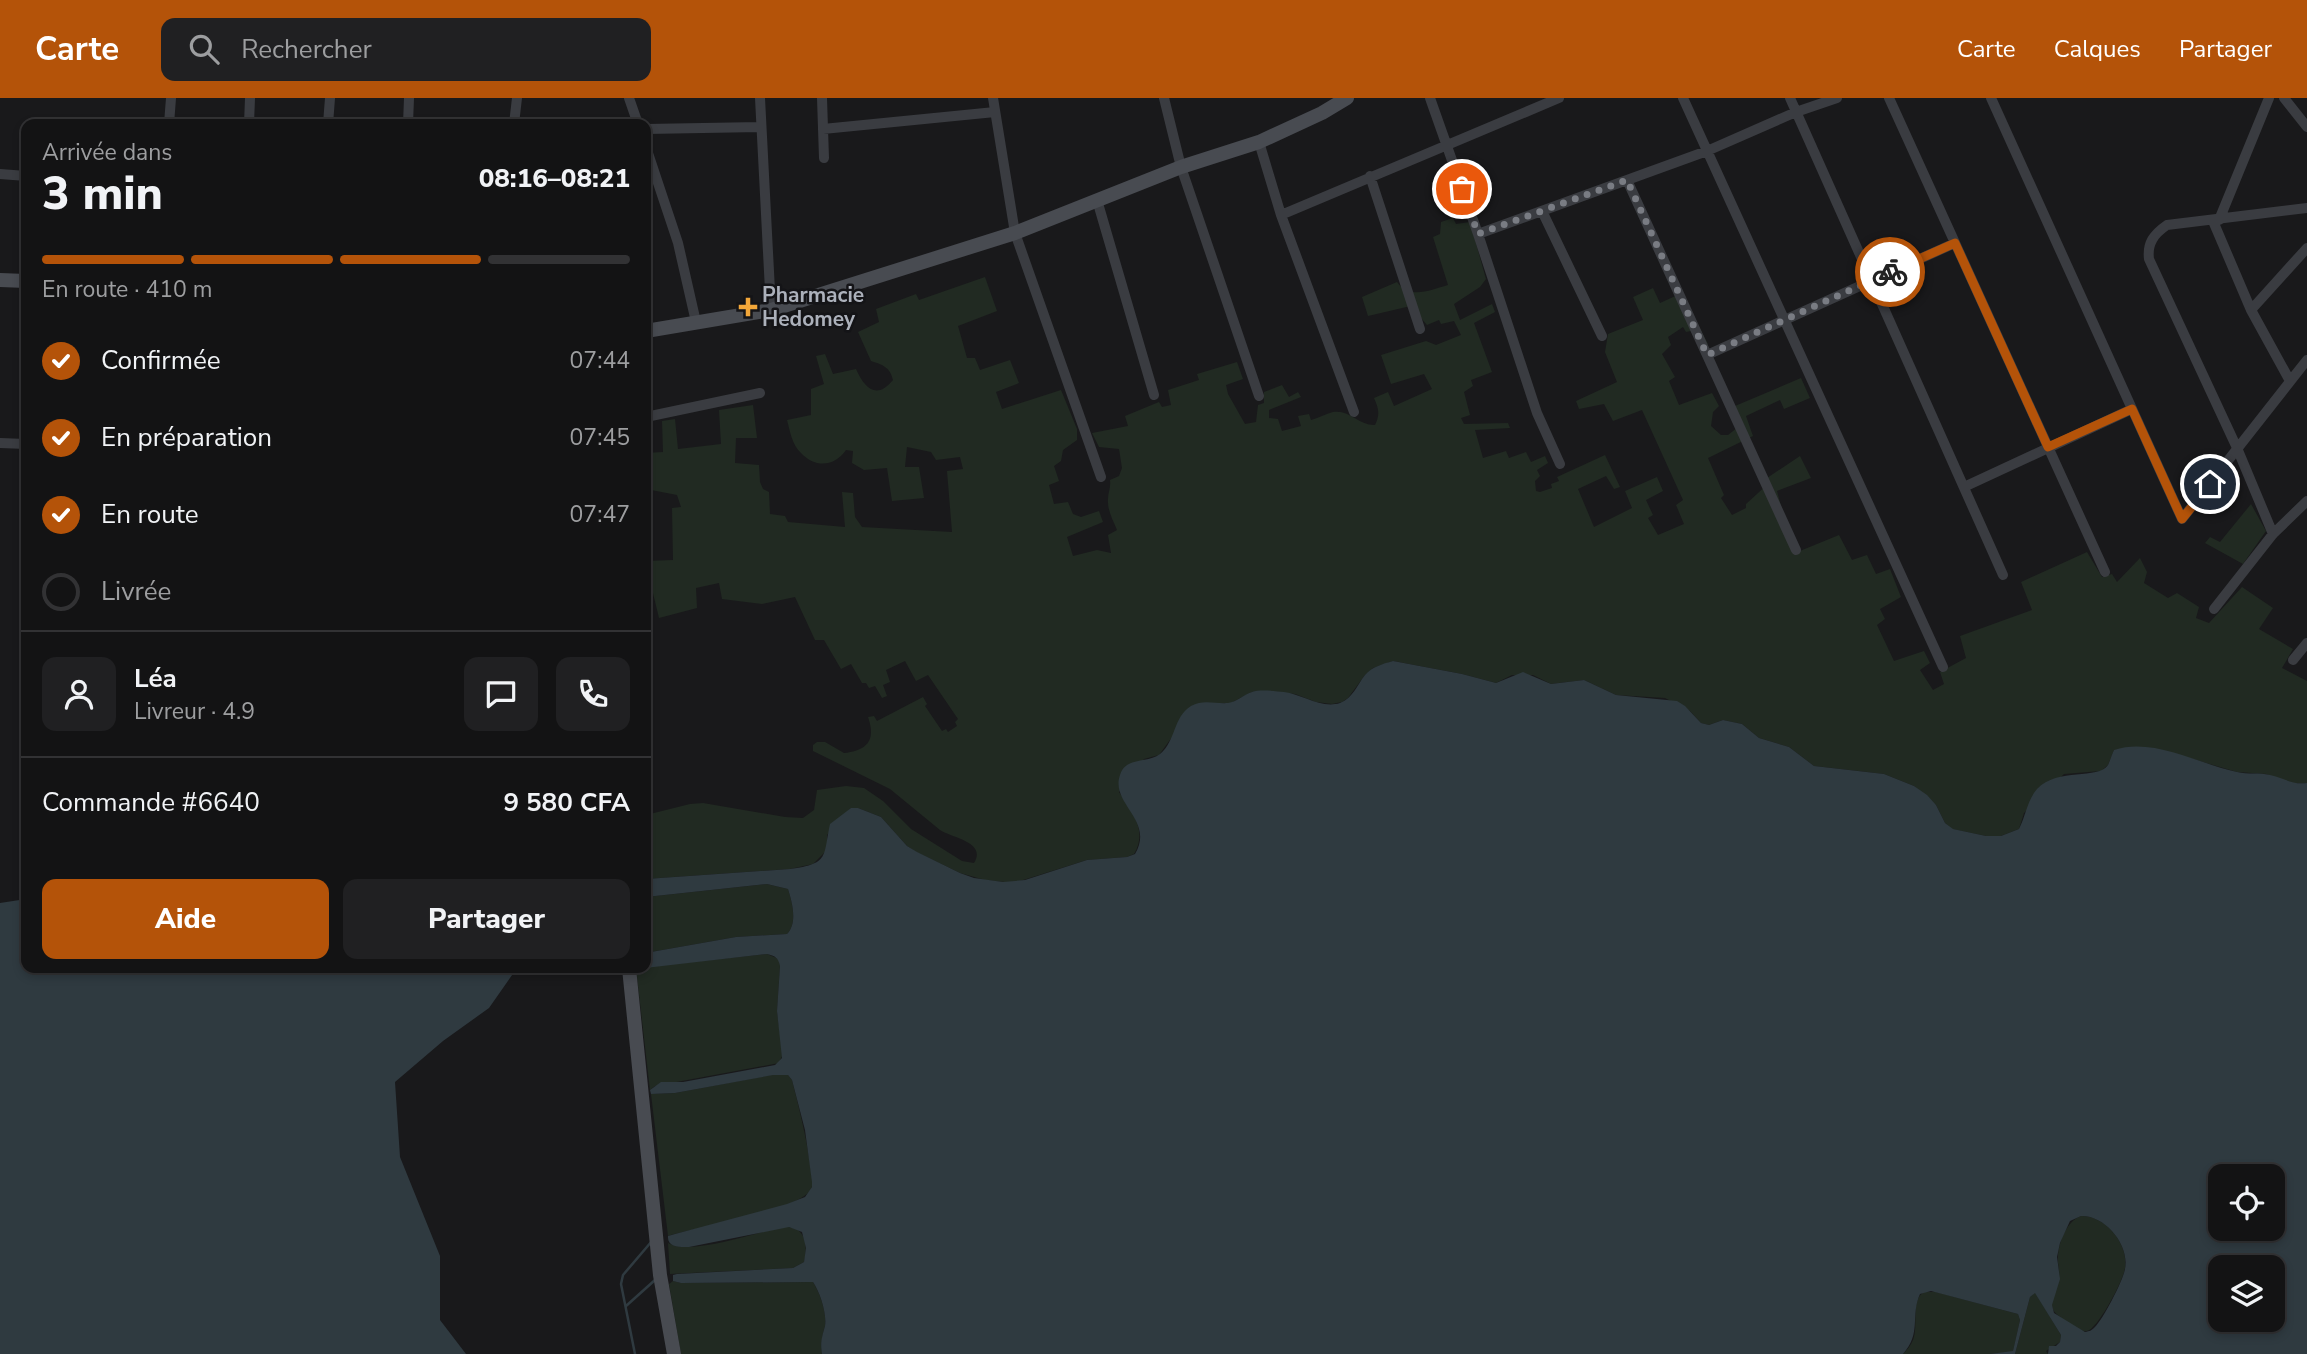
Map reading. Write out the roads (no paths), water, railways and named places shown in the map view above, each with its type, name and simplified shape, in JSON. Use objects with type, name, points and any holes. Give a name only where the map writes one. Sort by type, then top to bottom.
[{"type":"street","points":[[169,119],[171,98]]},
{"type":"street","points":[[249,119],[250,98]]},
{"type":"street","points":[[328,119],[330,98]]},
{"type":"street","points":[[408,119],[409,98]]},
{"type":"street","points":[[515,119],[517,98]]},
{"type":"street","points":[[629,98],[636,119]]},
{"type":"street","points":[[760,98],[771,310]]},
{"type":"street","points":[[822,98],[824,158]]},
{"type":"street","points":[[993,98],[1015,233],[1101,477]]},
{"type":"street","points":[[1164,98],[1181,167],[1259,396]]},
{"type":"street","points":[[651,330],[771,310],[1015,233],[1181,167],[1259,142],[1322,113],[1347,98]]},
{"type":"street","points":[[1430,98],[1537,414],[1560,464]]},
{"type":"street","points":[[1281,215],[1559,98]]},
{"type":"street","points":[[1683,98],[1943,667]]},
{"type":"street","points":[[1790,98],[2003,575]]},
{"type":"street","points":[[1478,234],[1707,151],[1837,98]]},
{"type":"street","points":[[1889,98],[2105,572]]},
{"type":"street","points":[[1992,98],[2182,519],[2307,360]]},
{"type":"street","points":[[2269,98],[2216,221],[2251,310],[2290,382]]},
{"type":"street","points":[[2284,98],[2306,123]]},
{"type":"street","points":[[823,129],[995,112]]},
{"type":"street","points":[[651,129],[760,127]]},
{"type":"street","points":[[1259,142],[1281,215],[1354,412]]},
{"type":"street","points":[[651,162],[678,243],[696,322]]},
{"type":"street","points":[[0,174],[21,176]]},
{"type":"street","points":[[1370,176],[1420,329]]},
{"type":"street","points":[[1627,180],[1796,550]]},
{"type":"street","points":[[1097,200],[1154,395]]},
{"type":"street","points":[[2273,534],[2237,448],[2149,259],[2148,251],[2152,239],[2167,225],[2307,208]]},
{"type":"street","points":[[1542,211],[1602,336]]},
{"type":"street","points":[[1707,355],[1955,243]]},
{"type":"street","points":[[2251,310],[2307,248]]},
{"type":"street","points":[[0,280],[21,281]]},
{"type":"street","points":[[651,416],[760,393]]},
{"type":"street","points":[[1964,487],[2132,409]]},
{"type":"street","points":[[0,443],[21,444]]},
{"type":"street","points":[[2214,609],[2273,534],[2307,501]]},
{"type":"street","points":[[2294,660],[2307,643]]},
{"type":"street","points":[[630,973],[660,1275],[674,1354]]},
{"type":"waterway","points":[[635,1354],[621,1284],[623,1275],[652,1241]]},
{"type":"waterway","points":[[626,1306],[655,1280]]},
{"type":"place","name":"Pharmacie Hedomey","points":[[748,307]]}]
